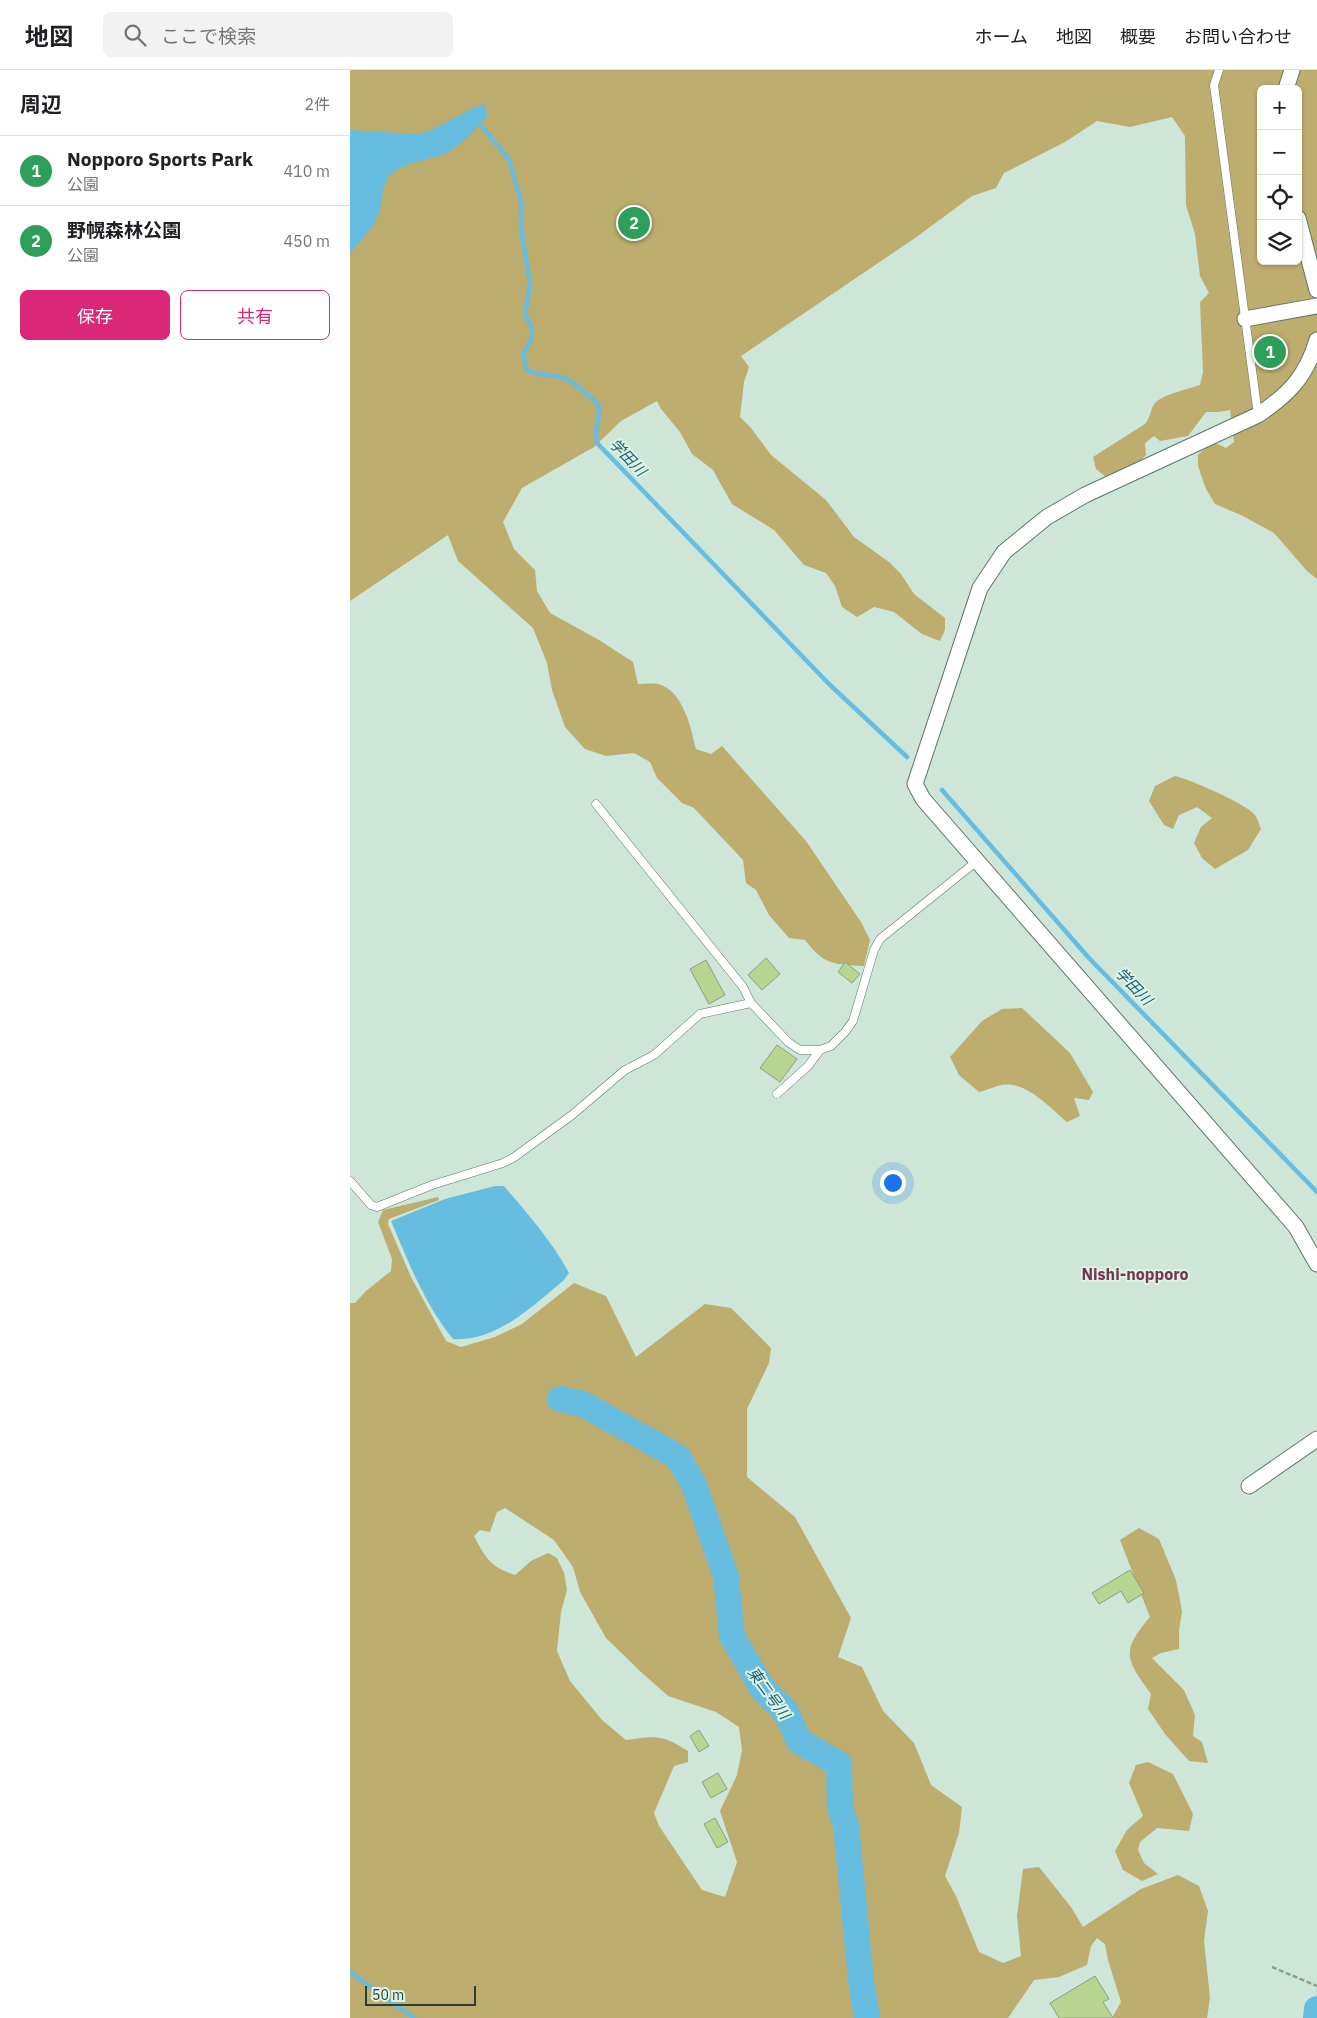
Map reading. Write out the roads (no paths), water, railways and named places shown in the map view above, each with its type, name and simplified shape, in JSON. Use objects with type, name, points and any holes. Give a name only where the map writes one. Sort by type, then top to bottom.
[{"type":"street","points":[[1287,85],[1292,70]]},
{"type":"street","points":[[1299,220],[1317,290]]},
{"type":"street","points":[[1245,319],[1317,306]]},
{"type":"street","points":[[1317,340],[1311,361],[1298,380],[1280,400],[1258,415],[1085,495],[1047,518],[1004,552],[980,588],[916,784],[923,799],[1296,1227],[1317,1264]]},
{"type":"street","points":[[1249,1486],[1317,1439]]},
{"type":"lane","points":[[1219,70],[1214,85],[1258,415]]},
{"type":"lane","points":[[596,804],[743,987],[750,1004],[788,1042],[800,1050],[820,1050],[831,1046],[846,1032],[853,1021],[874,950],[880,940],[977,861]]},
{"type":"lane","points":[[350,1181],[371,1205],[377,1207],[432,1186],[503,1164],[572,1116],[625,1070],[654,1055],[700,1014],[750,1004]]},
{"type":"lane","points":[[777,1094],[808,1066],[820,1050]]},
{"type":"water","points":[[481,104],[486,106],[487,117],[457,146],[446,153],[400,168],[389,176],[384,186],[376,220],[350,254],[350,130],[414,134],[427,132]]},
{"type":"water","points":[[495,1186],[504,1186],[547,1239],[569,1273],[564,1280],[540,1301],[499,1329],[484,1335],[453,1339],[426,1297],[391,1221],[445,1199]]},
{"type":"waterway","name":"学田川","points":[[477,121],[509,159],[521,201],[522,235],[530,283],[525,315],[532,328],[531,340],[523,354],[527,370],[537,374],[566,379],[579,387],[598,404],[599,414],[596,434],[598,444],[829,684],[907,757]]},
{"type":"waterway","name":"学田川","points":[[942,790],[1088,957],[1317,1192]]},
{"type":"waterway","name":"東二号川","points":[[560,1399],[583,1404],[678,1457],[694,1485],[726,1576],[732,1636],[762,1688],[786,1712],[799,1741],[839,1764],[840,1808],[846,1825],[861,1980],[867,2018]]},
{"type":"waterway","points":[[350,1972],[414,2018]]},
{"type":"waterway","points":[[1316,2018],[1317,2009]]},
{"type":"place","name":"野幌森林公園","points":[[634,223]]},
{"type":"place","name":"Nopporo Sports Park","points":[[1270,352]]},
{"type":"district","name":"Nishi-nopporo","points":[[1135,1274]]}]
